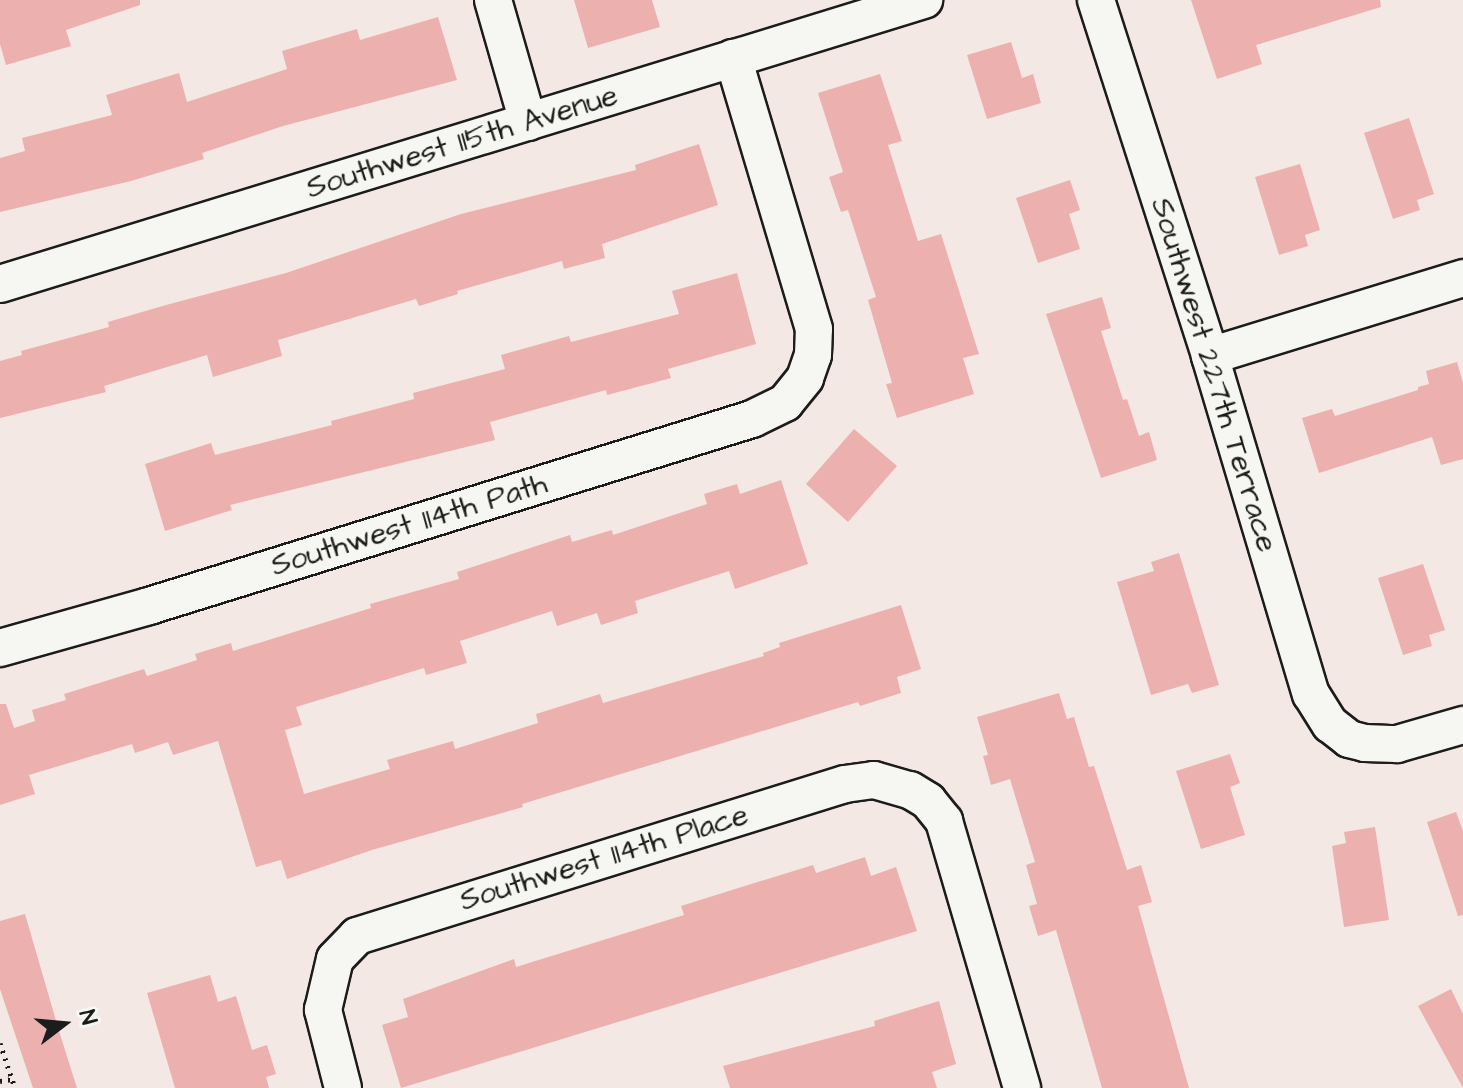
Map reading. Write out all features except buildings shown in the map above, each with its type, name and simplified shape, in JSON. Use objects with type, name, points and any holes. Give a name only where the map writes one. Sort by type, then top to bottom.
[{"type":"street","points":[[493,0],[528,122]]},
{"type":"street","name":"Southwest 227th Terrace","points":[[1096,0],[1210,356],[1311,694],[1330,724],[1349,739],[1380,745],[1397,744],[1463,725]]},
{"type":"street","name":"Southwest 115th Avenue","points":[[0,284],[911,2]]},
{"type":"street","name":"Southwest 114th Path","points":[[0,648],[149,606],[752,419],[785,403],[805,378],[813,355],[814,329],[733,58]]},
{"type":"street","points":[[1210,356],[1463,278]]},
{"type":"street","name":"Southwest 114th Place","points":[[343,1088],[323,1010],[335,959],[347,943],[368,931],[845,784],[884,781],[901,786],[928,801],[944,821],[1022,1088]]},
{"type":"path","points":[[0,1043],[15,1088]]},
{"type":"path","points":[[0,1081],[12,1079]]}]
